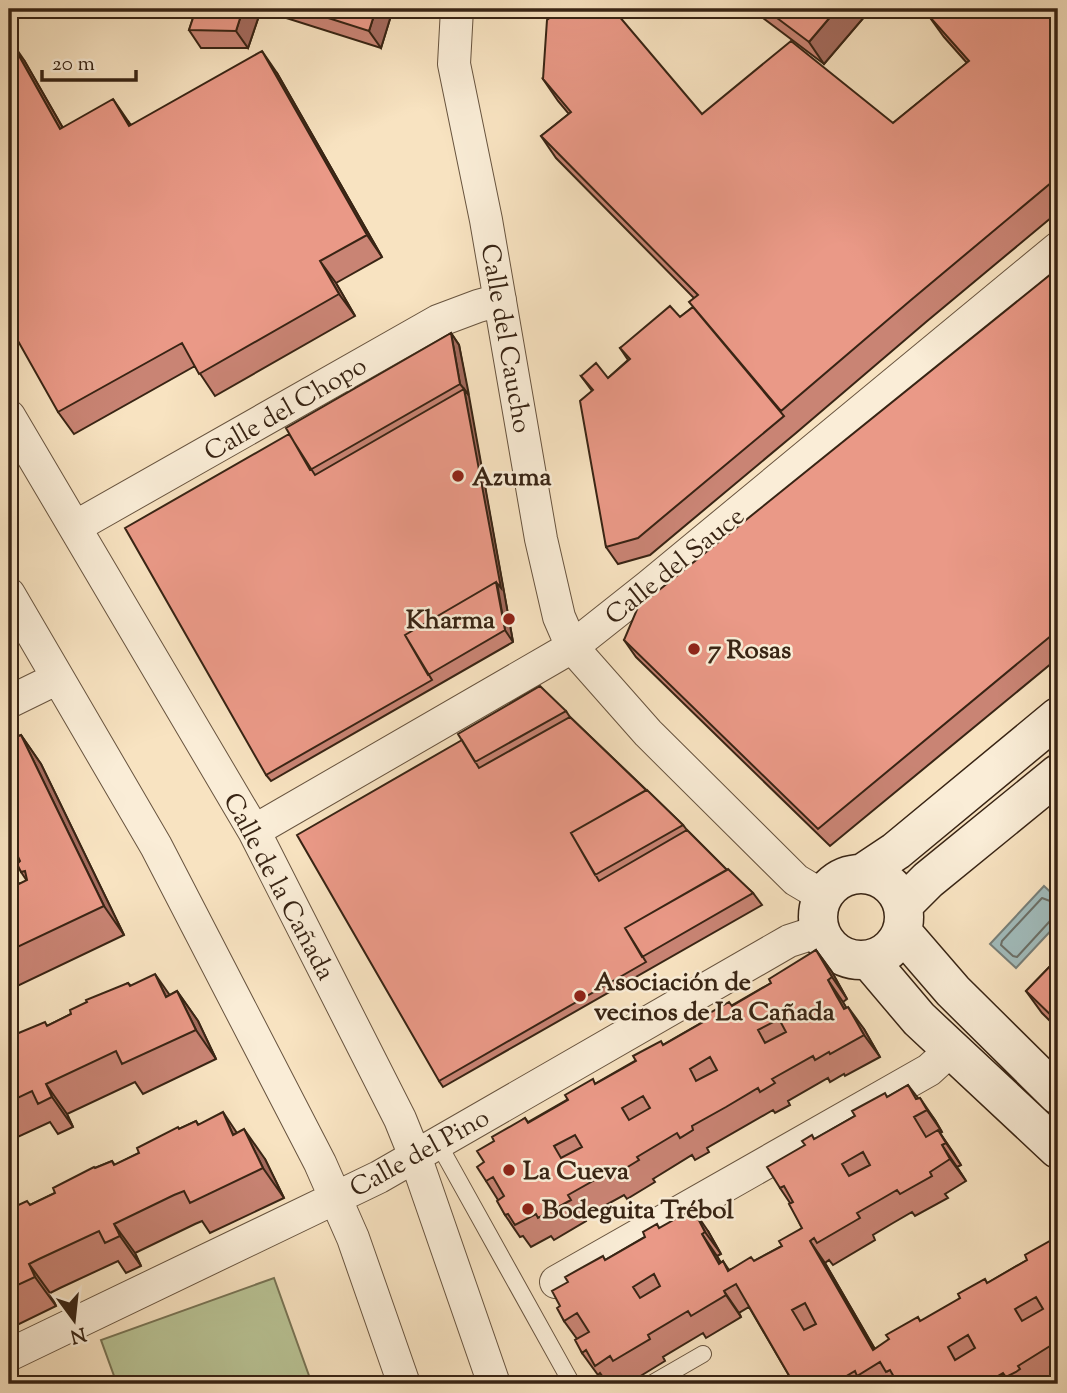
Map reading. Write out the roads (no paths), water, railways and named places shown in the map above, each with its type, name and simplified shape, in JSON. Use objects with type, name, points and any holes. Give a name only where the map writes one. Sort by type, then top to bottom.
[{"type":"street","name":"Calle del Caucho","points":[[457,9],[454,64],[500,300],[541,539],[559,617],[572,647],[648,733],[796,880],[821,914]]},
{"type":"street","name":"Calle del Sauce","points":[[254,831],[572,647],[1058,248]]},
{"type":"street","name":"Calle del Chopo","points":[[75,527],[438,321],[500,300]]},
{"type":"street","name":"Calle de la Cañada","points":[[9,416],[254,831],[394,1107],[427,1150],[494,1384]]},
{"type":"street","points":[[9,594],[156,846],[320,1163],[353,1238],[404,1384]]},
{"type":"street","points":[[9,702],[58,678]]},
{"type":"street","points":[[1057,776],[928,880],[903,919],[890,950],[869,960],[848,959],[830,949],[821,914],[831,885],[844,877],[863,873],[896,851],[1058,716]]},
{"type":"street","points":[[863,873],[880,878],[894,889],[903,919],[953,991],[1058,1095]]},
{"type":"street","name":"Calle del Pino","points":[[9,1355],[379,1177],[789,941],[821,914]]},
{"type":"street","points":[[869,960],[919,1019],[1058,1149]]},
{"type":"street","points":[[556,1282],[929,1070],[951,1049]]},
{"type":"lane","points":[[427,1150],[572,1384]]},
{"type":"lane","points":[[651,1384],[704,1354]]},
{"type":"water","points":[[1044,886],[1058,899],[1058,923],[1016,968],[990,944]]},
{"type":"place","name":"Azuma","points":[[458,476]]},
{"type":"place","name":"Kharma","points":[[509,619]]},
{"type":"place","name":"7 Rosas","points":[[694,649]]},
{"type":"place","name":"Asociación de vecinos de La Cañada","points":[[580,996]]},
{"type":"place","name":"La Cueva","points":[[509,1170]]},
{"type":"place","name":"Bodeguita Trébol","points":[[528,1209]]}]
